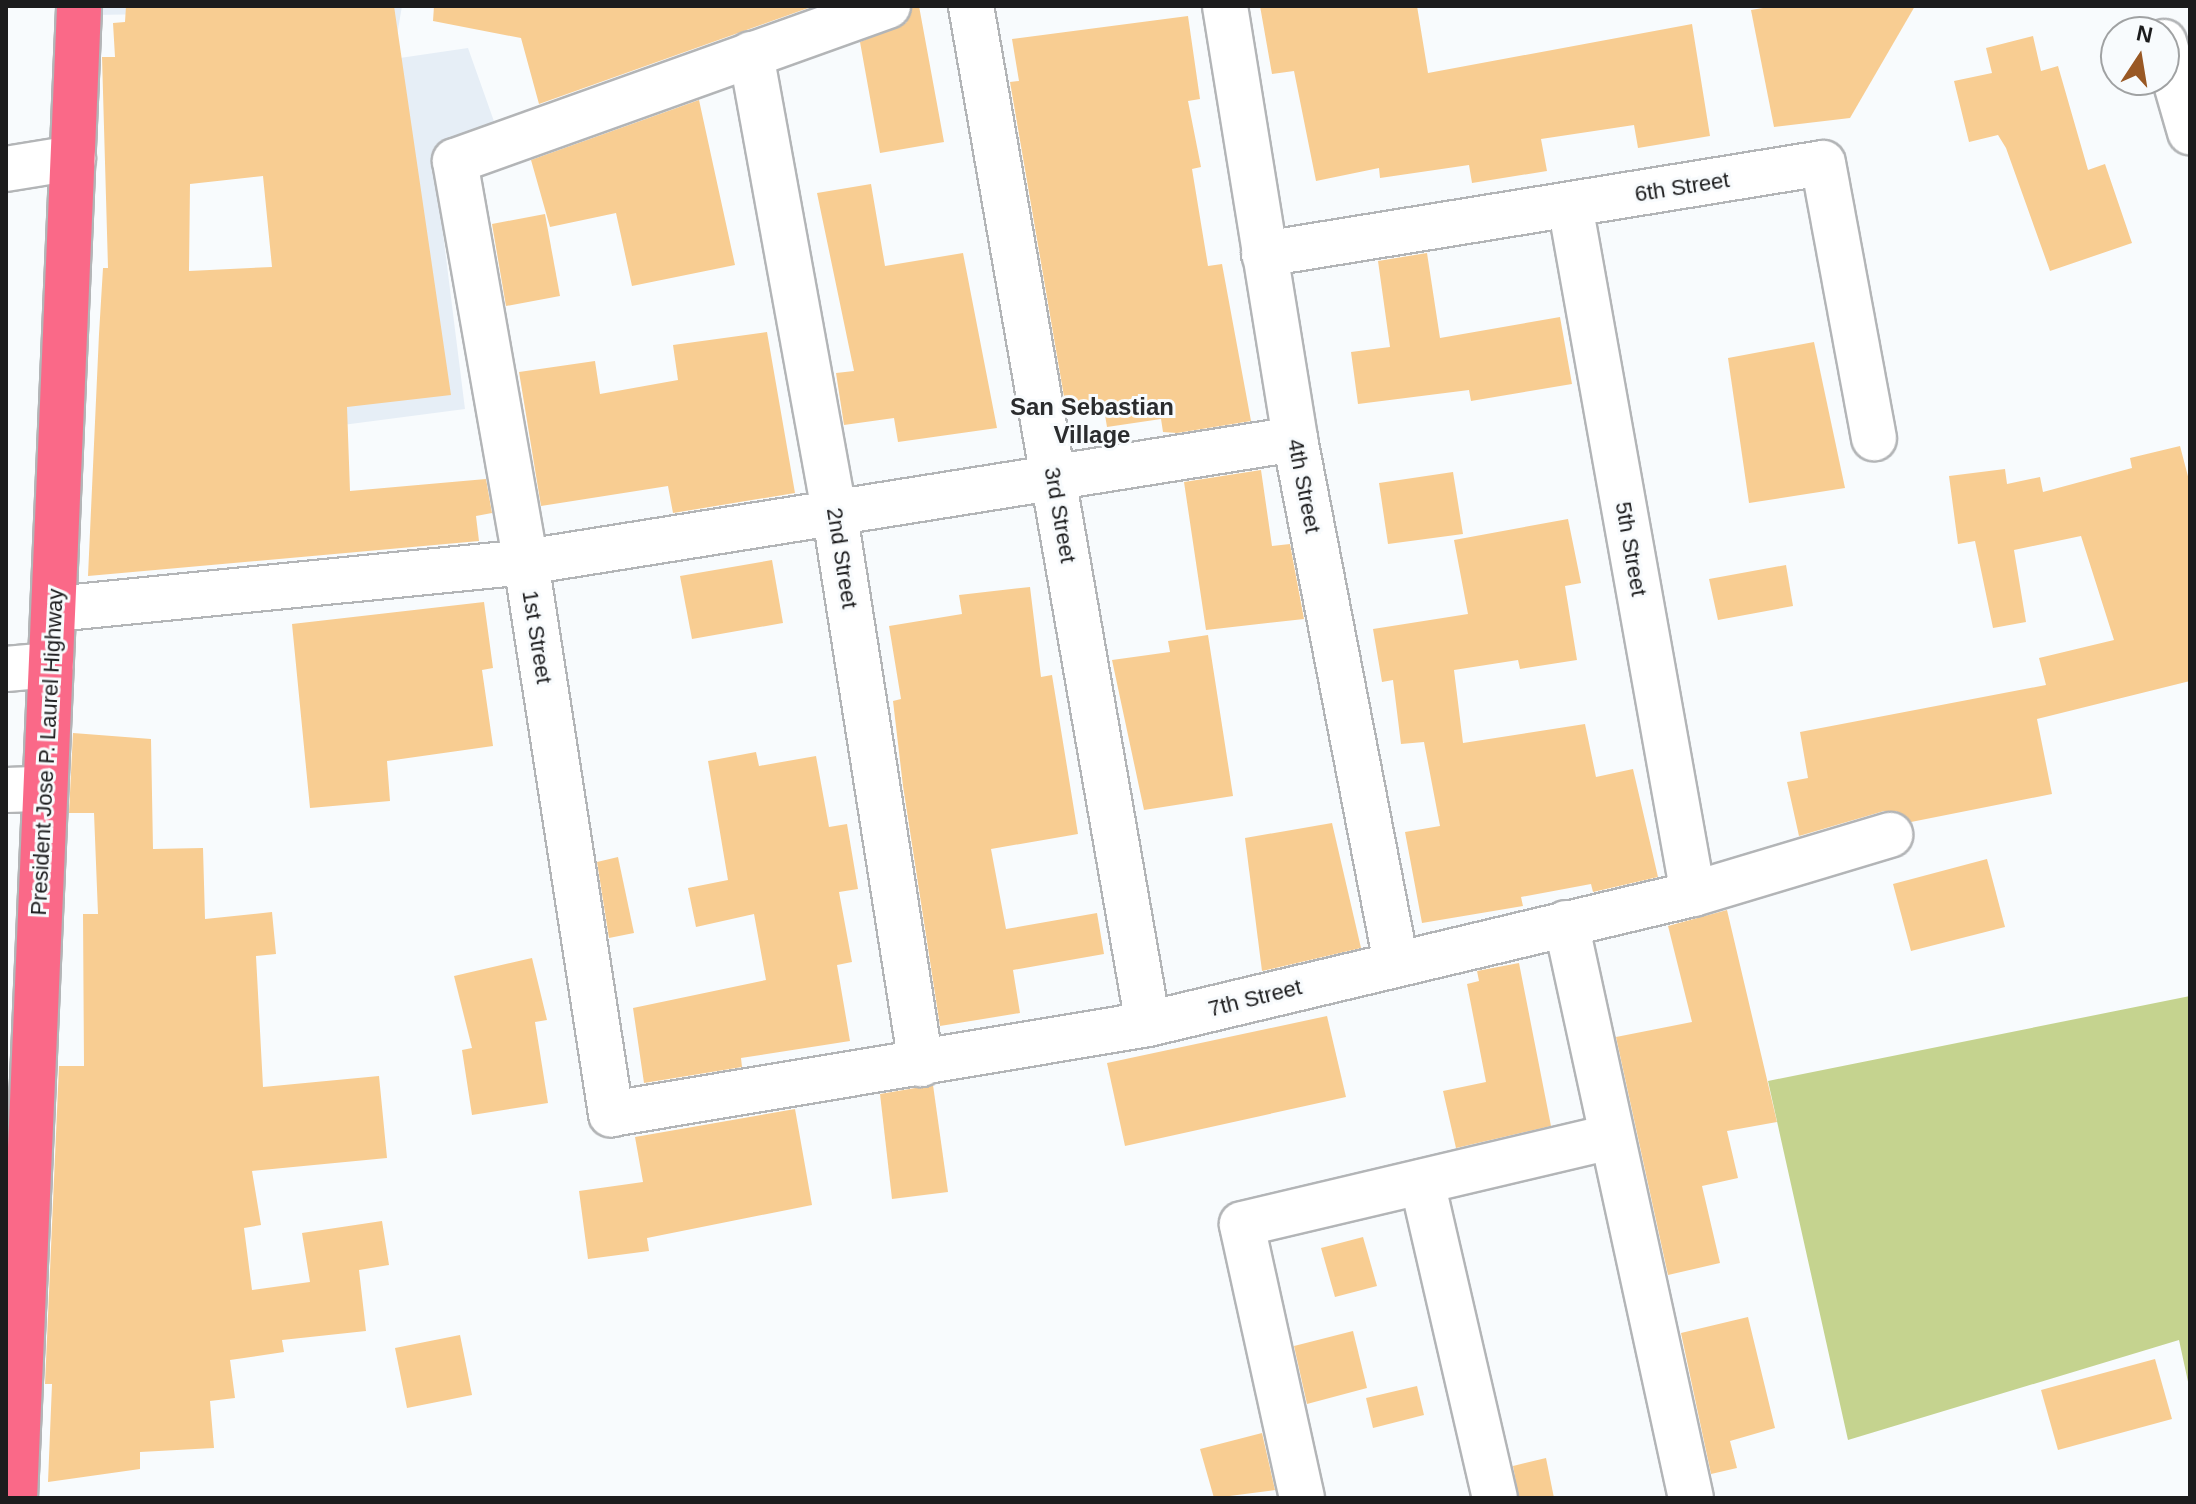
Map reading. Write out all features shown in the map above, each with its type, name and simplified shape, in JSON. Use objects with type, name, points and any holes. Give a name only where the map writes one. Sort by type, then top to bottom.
[{"type":"highway","name":"President Jose P. Laurel Highway","points":[[15,1498],[13,1383],[25,789],[51,665],[55,609],[79,6]]},
{"type":"street","points":[[751,54],[888,6]]},
{"type":"street","name":"3rd Street","points":[[971,6],[1148,1024]]},
{"type":"street","name":"4th Street","points":[[1225,6],[1295,439],[1396,963]]},
{"type":"street","name":"1st Street","points":[[611,1114],[526,562],[455,161],[751,54]]},
{"type":"street","name":"2nd Street","points":[[751,54],[834,510],[921,1064]]},
{"type":"street","points":[[2180,96],[2190,132]]},
{"type":"street","points":[[6,169],[73,158]]},
{"type":"street","name":"6th Street","points":[[1264,254],[1823,163],[1874,438]]},
{"type":"street","name":"5th Street","points":[[1570,205],[1693,894]]},
{"type":"street","points":[[55,609],[526,562],[834,510],[1295,439]]},
{"type":"street","points":[[6,669],[51,665]]},
{"type":"street","name":"7th Street","points":[[611,1114],[1148,1024],[1693,894],[1890,835]]},
{"type":"street","points":[[1566,923],[1691,1498]]},
{"type":"street","points":[[1302,1498],[1242,1224],[1611,1137]]},
{"type":"street","points":[[1422,1182],[1495,1498]]},
{"type":"shaded area","points":[[93,6],[402,6],[393,59],[468,48],[496,127],[441,150],[437,186],[465,409],[335,426],[224,13],[92,15]]},
{"type":"green space","points":[[2190,996],[2190,1391],[2179,1340],[1848,1440],[1768,1081]]},
{"type":"building","points":[[126,6],[394,6],[451,395],[347,407],[350,491],[486,479],[492,513],[476,516],[479,541],[88,576],[103,268],[108,268],[102,57],[115,57],[113,23],[125,22]],"holes":[[[263,176],[272,267],[189,271],[190,184]]]},
{"type":"building","points":[[434,6],[811,7],[539,104],[521,38],[433,21]]},
{"type":"building","points":[[912,6],[919,6],[944,142],[880,153],[860,42],[906,23]]},
{"type":"building","points":[[1260,6],[1417,6],[1428,73],[1692,24],[1710,136],[1638,148],[1634,125],[1541,139],[1547,171],[1472,183],[1469,165],[1380,178],[1379,168],[1316,181],[1294,71],[1272,74]]},
{"type":"building","points":[[1775,6],[1915,6],[1850,118],[1774,127],[1751,10]]},
{"type":"building","points":[[1188,16],[1200,99],[1188,101],[1201,167],[1192,169],[1208,266],[1222,264],[1251,421],[1177,433],[1163,432],[1161,419],[1107,427],[1104,409],[1067,414],[1010,82],[1019,81],[1012,39]]},
{"type":"building","points":[[2033,36],[2041,71],[2058,66],[2088,170],[2105,164],[2132,243],[2050,271],[2006,148],[1998,135],[1969,142],[1954,81],[1992,73],[1986,48]]},
{"type":"building","points":[[699,100],[735,265],[632,286],[616,213],[550,227],[531,160]]},
{"type":"building","points":[[871,184],[885,266],[963,253],[997,428],[898,442],[894,418],[844,425],[836,373],[854,371],[817,193]]},
{"type":"building","points":[[545,214],[560,296],[506,306],[492,224]]},
{"type":"building","points":[[1427,253],[1440,338],[1560,317],[1572,384],[1471,401],[1469,390],[1358,404],[1351,352],[1390,347],[1378,261]]},
{"type":"building","points":[[767,332],[795,493],[673,513],[668,486],[541,506],[519,372],[595,361],[600,394],[678,380],[673,345]]},
{"type":"building","points":[[1814,342],[1845,488],[1749,503],[1728,358]]},
{"type":"building","points":[[2180,446],[2190,484],[2190,681],[2037,719],[2052,794],[1911,822],[1896,811],[1884,811],[1799,836],[1787,782],[1808,778],[1800,732],[2046,685],[2039,658],[2114,640],[2081,536],[2014,550],[2026,622],[1993,628],[1975,541],[1958,544],[1949,476],[2005,469],[2007,484],[2040,477],[2043,492],[2132,468],[2130,458]]},
{"type":"building","points":[[1261,470],[1272,546],[1290,544],[1304,619],[1206,630],[1184,482]]},
{"type":"building","points":[[1453,472],[1463,534],[1388,544],[1379,483]]},
{"type":"building","points":[[1568,519],[1581,583],[1565,586],[1577,660],[1520,669],[1518,660],[1454,670],[1463,743],[1585,724],[1596,777],[1633,769],[1658,877],[1593,892],[1591,884],[1521,897],[1523,906],[1422,923],[1405,832],[1440,826],[1424,742],[1401,744],[1393,680],[1382,682],[1373,629],[1468,614],[1454,540]]},
{"type":"building","points":[[772,560],[783,623],[692,639],[680,576]]},
{"type":"building","points":[[1786,565],[1793,606],[1718,620],[1709,579]]},
{"type":"building","points":[[1030,587],[1041,677],[1052,675],[1078,834],[991,849],[1006,929],[1097,913],[1104,954],[1013,970],[1020,1013],[940,1026],[903,786],[893,701],[901,699],[889,626],[962,614],[959,595]]},
{"type":"building","points":[[484,602],[493,668],[482,670],[493,746],[387,761],[390,801],[310,808],[292,624]]},
{"type":"building","points":[[1208,635],[1233,796],[1144,810],[1112,660],[1170,652],[1168,641]]},
{"type":"building","points":[[73,733],[151,739],[153,849],[203,848],[205,919],[272,912],[276,954],[256,956],[263,1087],[379,1076],[387,1158],[252,1171],[261,1225],[244,1228],[252,1290],[310,1282],[302,1233],[382,1221],[389,1265],[359,1270],[366,1331],[282,1340],[284,1352],[230,1360],[235,1398],[210,1401],[214,1448],[140,1452],[140,1469],[48,1482],[52,1384],[45,1384],[59,1066],[84,1066],[83,914],[98,914],[94,813],[69,813]]},
{"type":"building","points":[[756,752],[759,766],[816,756],[829,827],[847,824],[858,889],[839,892],[852,962],[837,965],[850,1041],[741,1058],[742,1067],[644,1083],[633,1008],[766,980],[754,914],[696,927],[688,888],[728,880],[708,761]]},
{"type":"building","points":[[1332,823],[1361,948],[1262,971],[1245,838]]},
{"type":"building","points":[[618,857],[634,933],[609,938],[597,862]]},
{"type":"building","points":[[1987,859],[2005,927],[1911,951],[1893,884]]},
{"type":"building","points":[[1727,910],[1777,1122],[1727,1131],[1738,1178],[1702,1186],[1720,1263],[1668,1275],[1616,1037],[1692,1022],[1668,926]]},
{"type":"building","points":[[532,958],[547,1020],[535,1022],[548,1103],[472,1115],[462,1050],[472,1048],[454,976]]},
{"type":"building","points":[[1519,963],[1551,1126],[1456,1148],[1443,1091],[1486,1082],[1467,984],[1479,981],[1477,971]]},
{"type":"building","points":[[1327,1016],[1346,1097],[1125,1146],[1107,1063]]},
{"type":"building","points":[[933,1085],[948,1192],[892,1199],[880,1094]]},
{"type":"building","points":[[795,1109],[812,1205],[647,1238],[649,1251],[588,1259],[579,1191],[643,1182],[635,1137]]},
{"type":"building","points":[[1363,1237],[1377,1286],[1335,1297],[1321,1248]]},
{"type":"building","points":[[1748,1317],[1775,1428],[1730,1441],[1737,1468],[1711,1474],[1681,1333]]},
{"type":"building","points":[[1353,1331],[1367,1388],[1307,1404],[1294,1346]]},
{"type":"building","points":[[460,1335],[472,1395],[407,1408],[395,1348]]},
{"type":"building","points":[[2155,1359],[2172,1419],[2058,1450],[2041,1390]]},
{"type":"building","points":[[1417,1386],[1424,1415],[1373,1428],[1366,1398]]},
{"type":"building","points":[[1262,1433],[1275,1490],[1214,1498],[1200,1449]]},
{"type":"building","points":[[1546,1458],[1554,1498],[1519,1498],[1513,1466]]},
{"type":"district","name":"San Sebastian Village","points":[[1092,421]]}]
